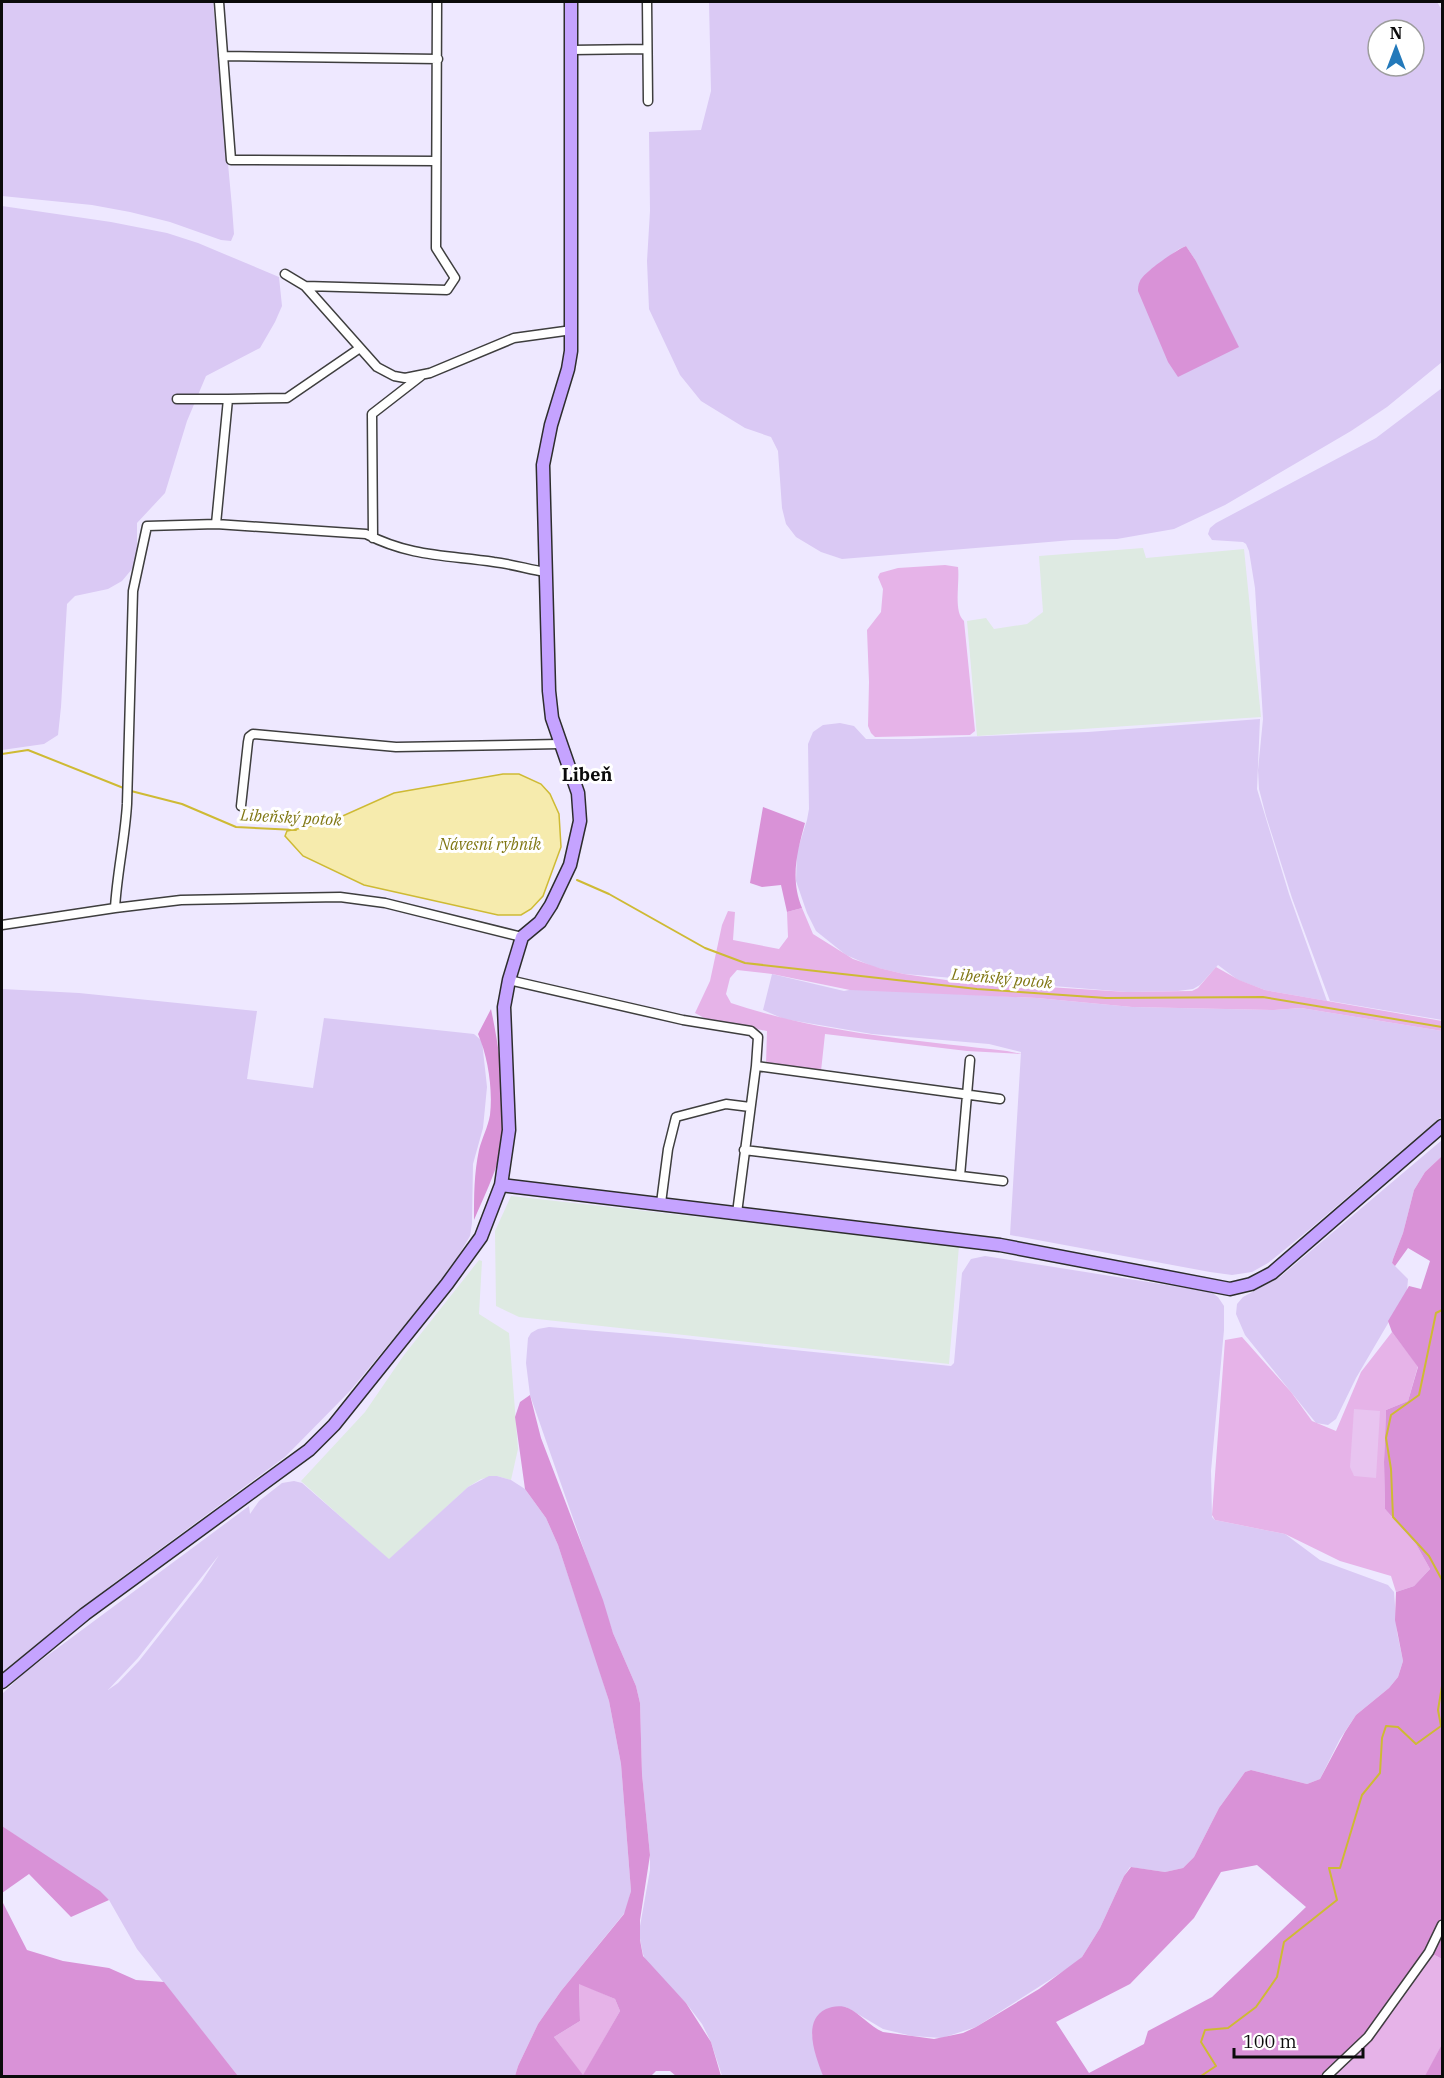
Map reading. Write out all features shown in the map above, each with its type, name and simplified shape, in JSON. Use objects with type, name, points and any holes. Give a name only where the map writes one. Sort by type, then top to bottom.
[{"type":"street","points":[[219,2],[231,160],[436,161]]},
{"type":"street","points":[[304,286],[447,290],[455,278],[436,248],[437,2]]},
{"type":"street","points":[[2,1682],[85,1614],[309,1450],[440,1293],[482,1237],[501,1185],[509,1130],[504,1007],[509,980],[522,936],[540,922],[551,906],[570,865],[580,821],[578,794],[552,718],[549,691],[543,465],[551,425],[568,369],[572,330],[571,2]]},
{"type":"street","points":[[647,2],[648,101]]},
{"type":"street","points":[[571,50],[647,49]]},
{"type":"street","points":[[223,56],[438,59]]},
{"type":"street","points":[[285,274],[304,286],[377,367],[394,376],[405,378],[423,375],[514,338],[572,330]]},
{"type":"street","points":[[177,399],[287,398],[360,348]]},
{"type":"street","points":[[373,538],[372,414],[423,375]]},
{"type":"street","points":[[216,524],[228,399]]},
{"type":"street","points":[[115,908],[127,804],[133,591],[147,526],[216,524],[366,534],[383,543],[420,554],[495,562],[545,572]]},
{"type":"street","points":[[242,806],[248,742],[249,737],[253,734],[396,747],[560,744]]},
{"type":"street","points":[[2,925],[181,900],[340,897],[385,903],[522,936]]},
{"type":"street","points":[[509,980],[683,1020],[751,1031],[758,1037],[737,1213]]},
{"type":"street","points":[[960,1176],[970,1060]]},
{"type":"street","points":[[756,1066],[1000,1099]]},
{"type":"street","points":[[661,1203],[668,1149],[676,1117],[726,1104],[750,1107]]},
{"type":"street","points":[[501,1185],[1000,1245],[1230,1289],[1251,1284],[1286,1262],[1443,1126]]},
{"type":"street","points":[[744,1150],[1003,1181]]},
{"type":"street","points":[[1327,2076],[1368,2037],[1429,1952],[1443,1925]]},
{"type":"shaded area","points":[[2,2],[213,2],[232,207],[234,234],[231,241],[130,212],[92,205],[2,196]]},
{"type":"shaded area","points":[[709,2],[1437,2],[1442,10],[1442,362],[1387,407],[1351,431],[1225,505],[1174,529],[1117,539],[1072,540],[842,559],[821,552],[796,537],[786,524],[782,508],[778,451],[771,437],[745,428],[701,401],[680,375],[649,309],[647,261],[650,211],[649,132],[701,130],[711,91]],"holes":[[[1186,246],[1196,261],[1238,347],[1139,284],[1148,272]]]},
{"type":"shaded area","points":[[2,206],[111,222],[167,233],[198,243],[279,277],[282,306],[260,348],[206,376],[187,421],[165,493],[137,523],[137,556],[132,569],[122,581],[108,589],[75,596],[67,604],[58,735],[44,744],[2,750]]},
{"type":"shaded area","points":[[1186,246],[1196,261],[1239,347],[1178,377],[1168,362],[1138,289],[1140,281],[1147,272]]},
{"type":"shaded area","points":[[1442,388],[1442,1020],[1330,1001],[1292,898],[1259,789],[1258,770],[1263,719],[1255,588],[1249,551],[1243,542],[1212,540],[1208,534],[1210,528],[1216,523],[1376,438]]},
{"type":"shaded area","points":[[1143,548],[1146,558],[1244,549],[1261,717],[977,736],[967,621],[986,618],[994,629],[1027,624],[1043,612],[1039,556]]},
{"type":"shaded area","points":[[945,565],[958,567],[958,604],[964,621],[975,731],[970,735],[875,737],[868,726],[867,630],[881,612],[883,589],[878,577],[880,573],[898,568]]},
{"type":"shaded area","points":[[1260,719],[1257,789],[1289,894],[1327,1001],[1265,990],[1238,980],[1218,965],[1200,985],[1193,989],[1178,991],[1127,992],[904,974],[874,967],[846,955],[816,931],[807,913],[796,881],[797,852],[809,809],[808,744],[813,732],[823,725],[840,723],[854,726],[866,739],[910,739],[1088,732]]},
{"type":"shaded area","points":[[763,807],[805,823],[796,866],[796,887],[802,908],[787,912],[781,885],[762,887],[750,883]]},
{"type":"shaded area","points":[[802,908],[813,934],[853,959],[904,974],[953,981],[1127,992],[1192,991],[1198,988],[1216,967],[1239,980],[1265,990],[1442,1021],[1442,1031],[1301,1008],[1274,1010],[1132,1007],[1037,998],[850,990],[772,974],[737,970],[730,978],[726,994],[731,1003],[799,1022],[833,1028],[1022,1054],[967,1051],[825,1034],[821,1071],[766,1064],[767,1031],[706,1019],[695,1013],[710,981],[722,925],[728,911],[735,912],[733,940],[779,949],[788,937],[787,912]]},
{"type":"shaded area","points":[[772,974],[844,991],[854,989],[1037,998],[1132,1007],[1274,1010],[1301,1008],[1442,1031],[1442,1116],[1310,1229],[1268,1263],[1252,1272],[1232,1275],[1210,1272],[1010,1235],[1021,1052],[989,1044],[872,1034],[784,1019],[763,1010]]},
{"type":"shaded area","points":[[2,989],[79,993],[257,1011],[247,1079],[313,1088],[324,1018],[474,1034],[482,1041],[487,1087],[483,1128],[473,1164],[470,1236],[450,1270],[350,1391],[285,1457],[114,1583],[2,1672]]},
{"type":"shaded area","points":[[491,1009],[501,1066],[503,1128],[497,1164],[474,1220],[477,1159],[491,1105],[489,1073],[478,1034]]},
{"type":"shaded area","points":[[1442,1140],[1442,1156],[1425,1172],[1414,1190],[1403,1233],[1392,1263],[1408,1279],[1407,1291],[1356,1378],[1336,1419],[1328,1425],[1316,1423],[1245,1335],[1236,1314],[1237,1304],[1243,1297],[1280,1277]]},
{"type":"shaded area","points":[[1442,1156],[1442,1959],[1429,1952],[1384,2025],[1367,2047],[1334,2076],[823,2076],[814,2050],[812,2030],[818,2015],[826,2009],[837,2006],[846,2007],[883,2032],[934,2039],[963,2033],[976,2027],[1039,1989],[1082,1957],[1100,1928],[1124,1876],[1131,1867],[1165,1872],[1183,1868],[1194,1857],[1219,1808],[1245,1772],[1251,1770],[1307,1784],[1320,1779],[1356,1715],[1389,1688],[1398,1677],[1403,1661],[1395,1620],[1396,1592],[1414,1586],[1430,1569],[1416,1544],[1385,1509],[1386,1410],[1408,1401],[1418,1367],[1392,1332],[1388,1321],[1409,1286],[1421,1289],[1430,1261],[1408,1248],[1395,1266],[1392,1263],[1403,1233],[1414,1190],[1425,1172]],"holes":[[[1257,1865],[1306,1907],[1212,1997],[1148,2031],[1144,2044],[1089,2073],[1056,2022],[1130,1984],[1194,1918],[1221,1872]]]},
{"type":"shaded area","points":[[511,1196],[959,1246],[949,1364],[519,1317],[496,1306],[495,1231]]},
{"type":"shaded area","points":[[985,1256],[1211,1292],[1218,1297],[1224,1306],[1224,1330],[1211,1471],[1212,1517],[1215,1520],[1285,1534],[1320,1560],[1388,1585],[1394,1592],[1397,1632],[1403,1661],[1398,1677],[1389,1688],[1356,1715],[1340,1739],[1320,1779],[1307,1784],[1251,1770],[1245,1772],[1219,1808],[1194,1857],[1183,1868],[1165,1872],[1130,1867],[1100,1928],[1082,1957],[976,2027],[942,2038],[912,2036],[883,2029],[846,2007],[812,2034],[823,2076],[722,2076],[711,2042],[702,2024],[686,2003],[646,1962],[643,1954],[640,1926],[650,1870],[650,1855],[642,1774],[640,1703],[636,1686],[613,1633],[530,1395],[526,1363],[528,1338],[538,1329],[549,1327],[951,1366],[954,1363],[962,1273],[971,1259]]},
{"type":"shaded area","points":[[479,1260],[482,1261],[479,1314],[509,1333],[518,1449],[511,1480],[497,1476],[481,1479],[468,1487],[389,1560],[301,1481],[365,1412],[404,1355]]},
{"type":"shaded area","points":[[1392,1332],[1418,1366],[1408,1401],[1386,1410],[1385,1509],[1416,1544],[1430,1569],[1414,1586],[1396,1592],[1391,1576],[1340,1561],[1285,1534],[1215,1520],[1212,1515],[1225,1340],[1242,1337],[1291,1392],[1312,1421],[1336,1431],[1361,1372]]},
{"type":"shaded area","points":[[530,1395],[541,1438],[603,1600],[613,1633],[636,1686],[640,1703],[642,1774],[650,1855],[640,1920],[643,1956],[686,2003],[711,2042],[721,2076],[676,2076],[670,2071],[656,2071],[651,2076],[515,2076],[538,2024],[561,1991],[624,1914],[631,1891],[621,1764],[609,1701],[558,1545],[546,1518],[525,1489],[515,1417],[520,1402]],"holes":[[[579,1984],[615,1999],[620,2011],[583,2075],[554,2037],[580,2021]]]},
{"type":"shaded area","points":[[1354,1409],[1380,1411],[1376,1478],[1354,1476],[1350,1467]]},
{"type":"shaded area","points":[[489,1476],[497,1476],[511,1480],[525,1489],[546,1518],[558,1545],[609,1701],[621,1764],[631,1891],[626,1911],[561,1991],[538,2024],[515,2076],[238,2076],[137,1949],[109,1900],[2,1826],[2,1694],[24,1673],[249,1506],[250,1514],[259,1501],[282,1483],[294,1481],[302,1483],[389,1559],[468,1487]],"holes":[[[219,1555],[202,1581],[139,1661],[108,1690],[138,1658]]]},
{"type":"shaded area","points":[[2,1826],[100,1891],[109,1900],[71,1917],[29,1874],[2,1893]]},
{"type":"shaded area","points":[[2,1901],[27,1950],[63,1961],[109,1968],[136,1980],[164,1982],[238,2076],[2,2076]]},
{"type":"shaded area","points":[[1429,1952],[1442,1959],[1442,2044],[1426,2076],[1334,2076],[1367,2047]]},
{"type":"shaded area","points":[[579,1983],[615,1999],[620,2011],[583,2076],[554,2037],[580,2021]]},
{"type":"shaded area","points":[[1442,2044],[1442,2076],[1425,2076]]},
{"type":"water","name":"Návesní rybník","points":[[503,774],[519,774],[541,784],[550,794],[559,814],[561,847],[543,896],[531,909],[521,915],[498,915],[364,885],[303,856],[285,836],[287,831],[327,823],[394,793]]},
{"type":"waterway","name":"Libeňský potok","points":[[2,754],[28,750],[126,789]]},
{"type":"waterway","name":"Libeňský potok","points":[[131,791],[182,804],[236,827],[296,830]]},
{"type":"waterway","name":"Libeňský potok","points":[[577,880],[609,894],[705,948],[745,963],[977,989],[1106,998],[1263,997],[1442,1027]]},
{"type":"waterway","name":"Libeňský potok","points":[[1442,1310],[1436,1313],[1419,1395],[1391,1415],[1386,1438],[1391,1469],[1393,1517],[1429,1556],[1442,1580]]},
{"type":"waterway","name":"Libeňský potok","points":[[1201,2076],[1216,2066],[1201,2042],[1205,2030],[1228,2028],[1256,2007],[1277,1977],[1284,1942],[1337,1900],[1329,1868],[1340,1868],[1362,1795],[1380,1773],[1382,1738],[1386,1726],[1398,1727],[1416,1744],[1441,1726],[1438,1710],[1442,1686]]},
{"type":"district","name":"Libeň","points":[[587,774]]}]
